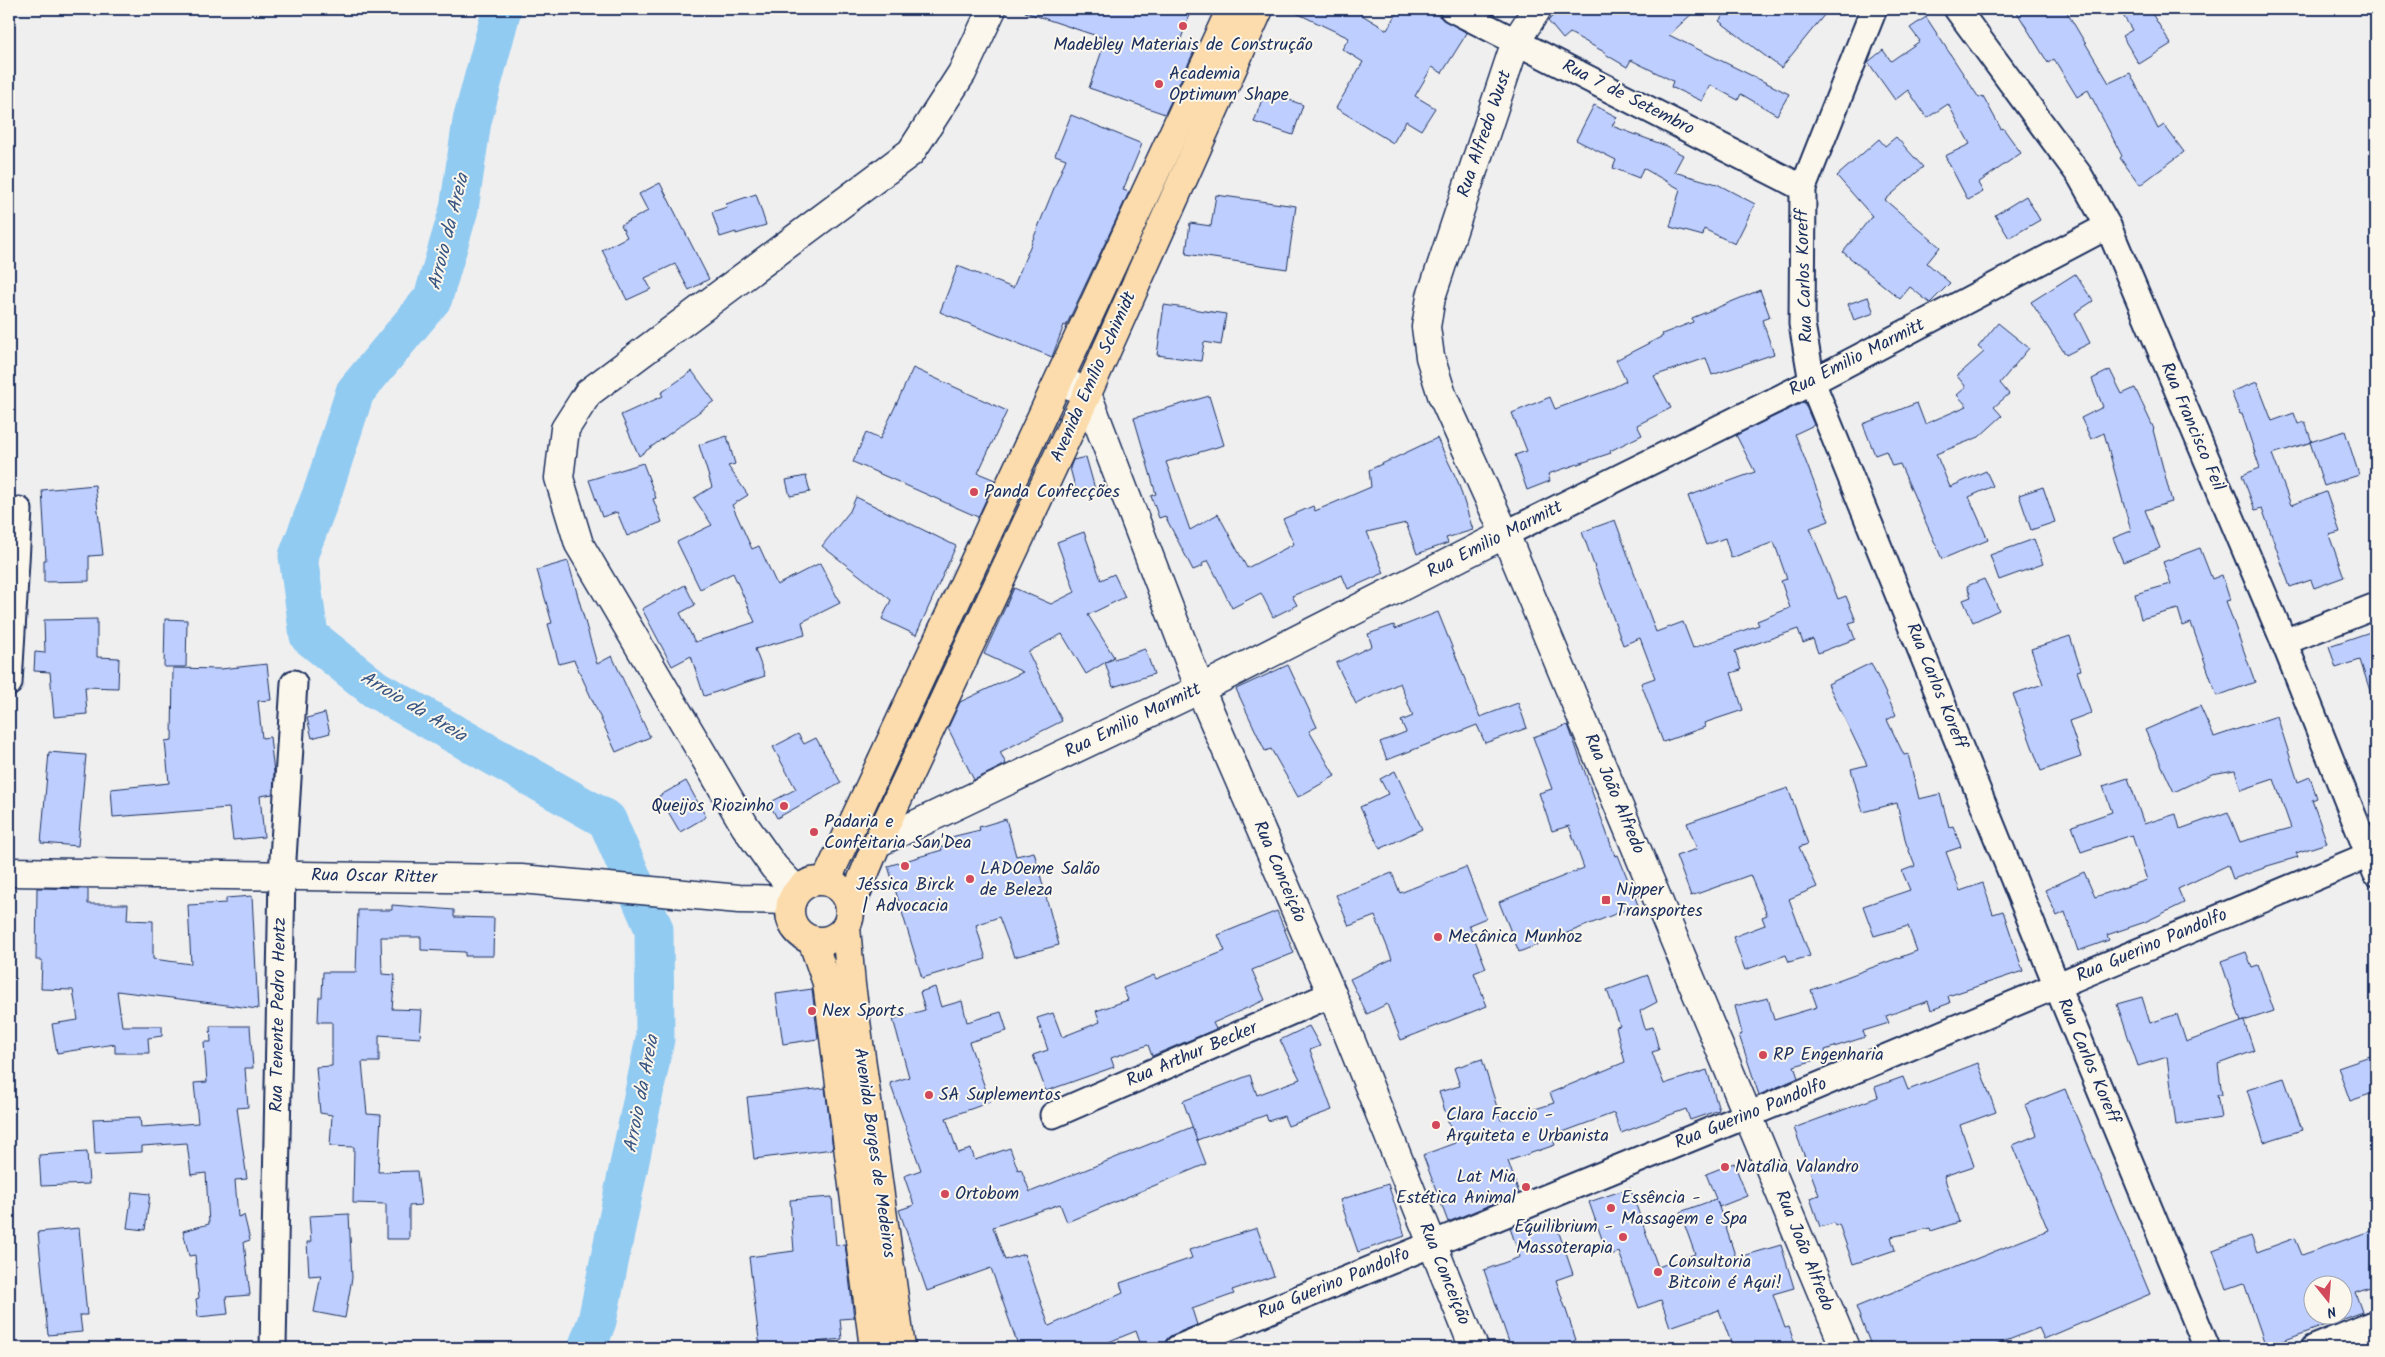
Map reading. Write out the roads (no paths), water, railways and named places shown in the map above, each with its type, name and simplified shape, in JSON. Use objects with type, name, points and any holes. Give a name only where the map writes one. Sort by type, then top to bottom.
[{"type":"main road","name":"Avenida Emílio Schimidt","points":[[826,881],[1231,9]]},
{"type":"main road","name":"Avenida Emílio Schimidt","points":[[848,917],[877,843],[1087,394],[1259,9]]},
{"type":"main road","points":[[922,677],[949,688]]},
{"type":"main road","points":[[815,881],[826,881],[842,890],[848,917],[840,934],[831,939],[812,940],[802,936],[793,903],[805,884],[815,881]]},
{"type":"main road","name":"Avenida Borges de Medeiros","points":[[848,917],[851,985],[901,1348]]},
{"type":"main road","name":"Avenida Borges de Medeiros","points":[[812,940],[827,983],[874,1348]]},
{"type":"street","points":[[793,903],[774,867],[745,826],[579,544],[559,478],[565,429],[588,394],[911,152],[962,73],[992,9]]},
{"type":"street","name":"Rua 7 de Setembro","points":[[1452,9],[1803,188]]},
{"type":"street","name":"Rua Alfredo Wust","points":[[1441,263],[1516,41],[1537,9]]},
{"type":"street","name":"Rua Carlos Koreff","points":[[1874,9],[1803,188],[1802,324],[1812,382],[2057,986],[2207,1348]]},
{"type":"street","name":"Rua Francisco Feil","points":[[1957,9],[2080,176],[2108,226],[2374,860]]},
{"type":"street","name":"Rua Emilio Marmitt","points":[[877,843],[1200,689],[1505,534],[1812,382],[2108,226]]},
{"type":"street","name":"Rua João Alfredo","points":[[1441,263],[1431,297],[1426,327],[1430,357],[1442,395],[1505,534],[1845,1348]]},
{"type":"street","points":[[1060,379],[1087,394]]},
{"type":"street","name":"Rua Conceição","points":[[1087,394],[1200,689],[1332,994],[1474,1348]]},
{"type":"street","points":[[9,683],[19,510]]},
{"type":"street","points":[[2284,642],[2376,606]]},
{"type":"street","name":"Rua Tenente Pedro Hentz","points":[[273,1348],[282,875],[294,683]]},
{"type":"street","name":"Rua Guerino Pandolfo","points":[[1178,1348],[1748,1115],[2057,986],[2374,860]]},
{"type":"street","name":"Rua Oscar Ritter","points":[[9,872],[521,879],[793,903]]},
{"type":"street","name":"Rua Arthur Becker","points":[[1053,1115],[1332,994]]},
{"type":"street","points":[[2314,1348],[2376,1323]]},
{"type":"waterway","name":"Arroio da Areia","points":[[502,9],[472,121],[459,209],[433,298],[355,392],[324,488],[298,556],[309,636],[375,689],[607,820],[654,929],[655,1039],[597,1321],[587,1348]]},
{"type":"place","name":"Madebley Materiais de Construção","points":[[1183,26]]},
{"type":"place","name":"Academia Optimum Shape","points":[[1159,84]]},
{"type":"place","name":"Panda Confecções","points":[[974,492]]},
{"type":"place","name":"Queijos Riozinho","points":[[784,806]]},
{"type":"place","name":"Padaria e Confeitaria San'Dea","points":[[814,832]]},
{"type":"place","name":"Jéssica Birck | Advocacia","points":[[905,866]]},
{"type":"place","name":"LADOeme Salão de Beleza","points":[[970,879]]},
{"type":"place","name":"Nipper Transportes","points":[[1606,900]]},
{"type":"place","name":"Mecânica Munhoz","points":[[1438,937]]},
{"type":"place","name":"Nex Sports","points":[[812,1011]]},
{"type":"place","name":"RP Engenharia","points":[[1763,1055]]},
{"type":"place","name":"SA Suplementos","points":[[929,1095]]},
{"type":"place","name":"Clara Faccio - Arquiteta e Urbanista","points":[[1436,1125]]},
{"type":"place","name":"Natália Valandro","points":[[1725,1167]]},
{"type":"place","name":"Lat Mia Estética Animal","points":[[1526,1187]]},
{"type":"place","name":"Ortobom","points":[[945,1194]]},
{"type":"place","name":"Essência - Massagem e Spa","points":[[1611,1208]]},
{"type":"place","name":"Equilibrium - Massoterapia","points":[[1623,1237]]},
{"type":"place","name":"Consultoria Bitcoin é Aqui!","points":[[1658,1272]]}]
